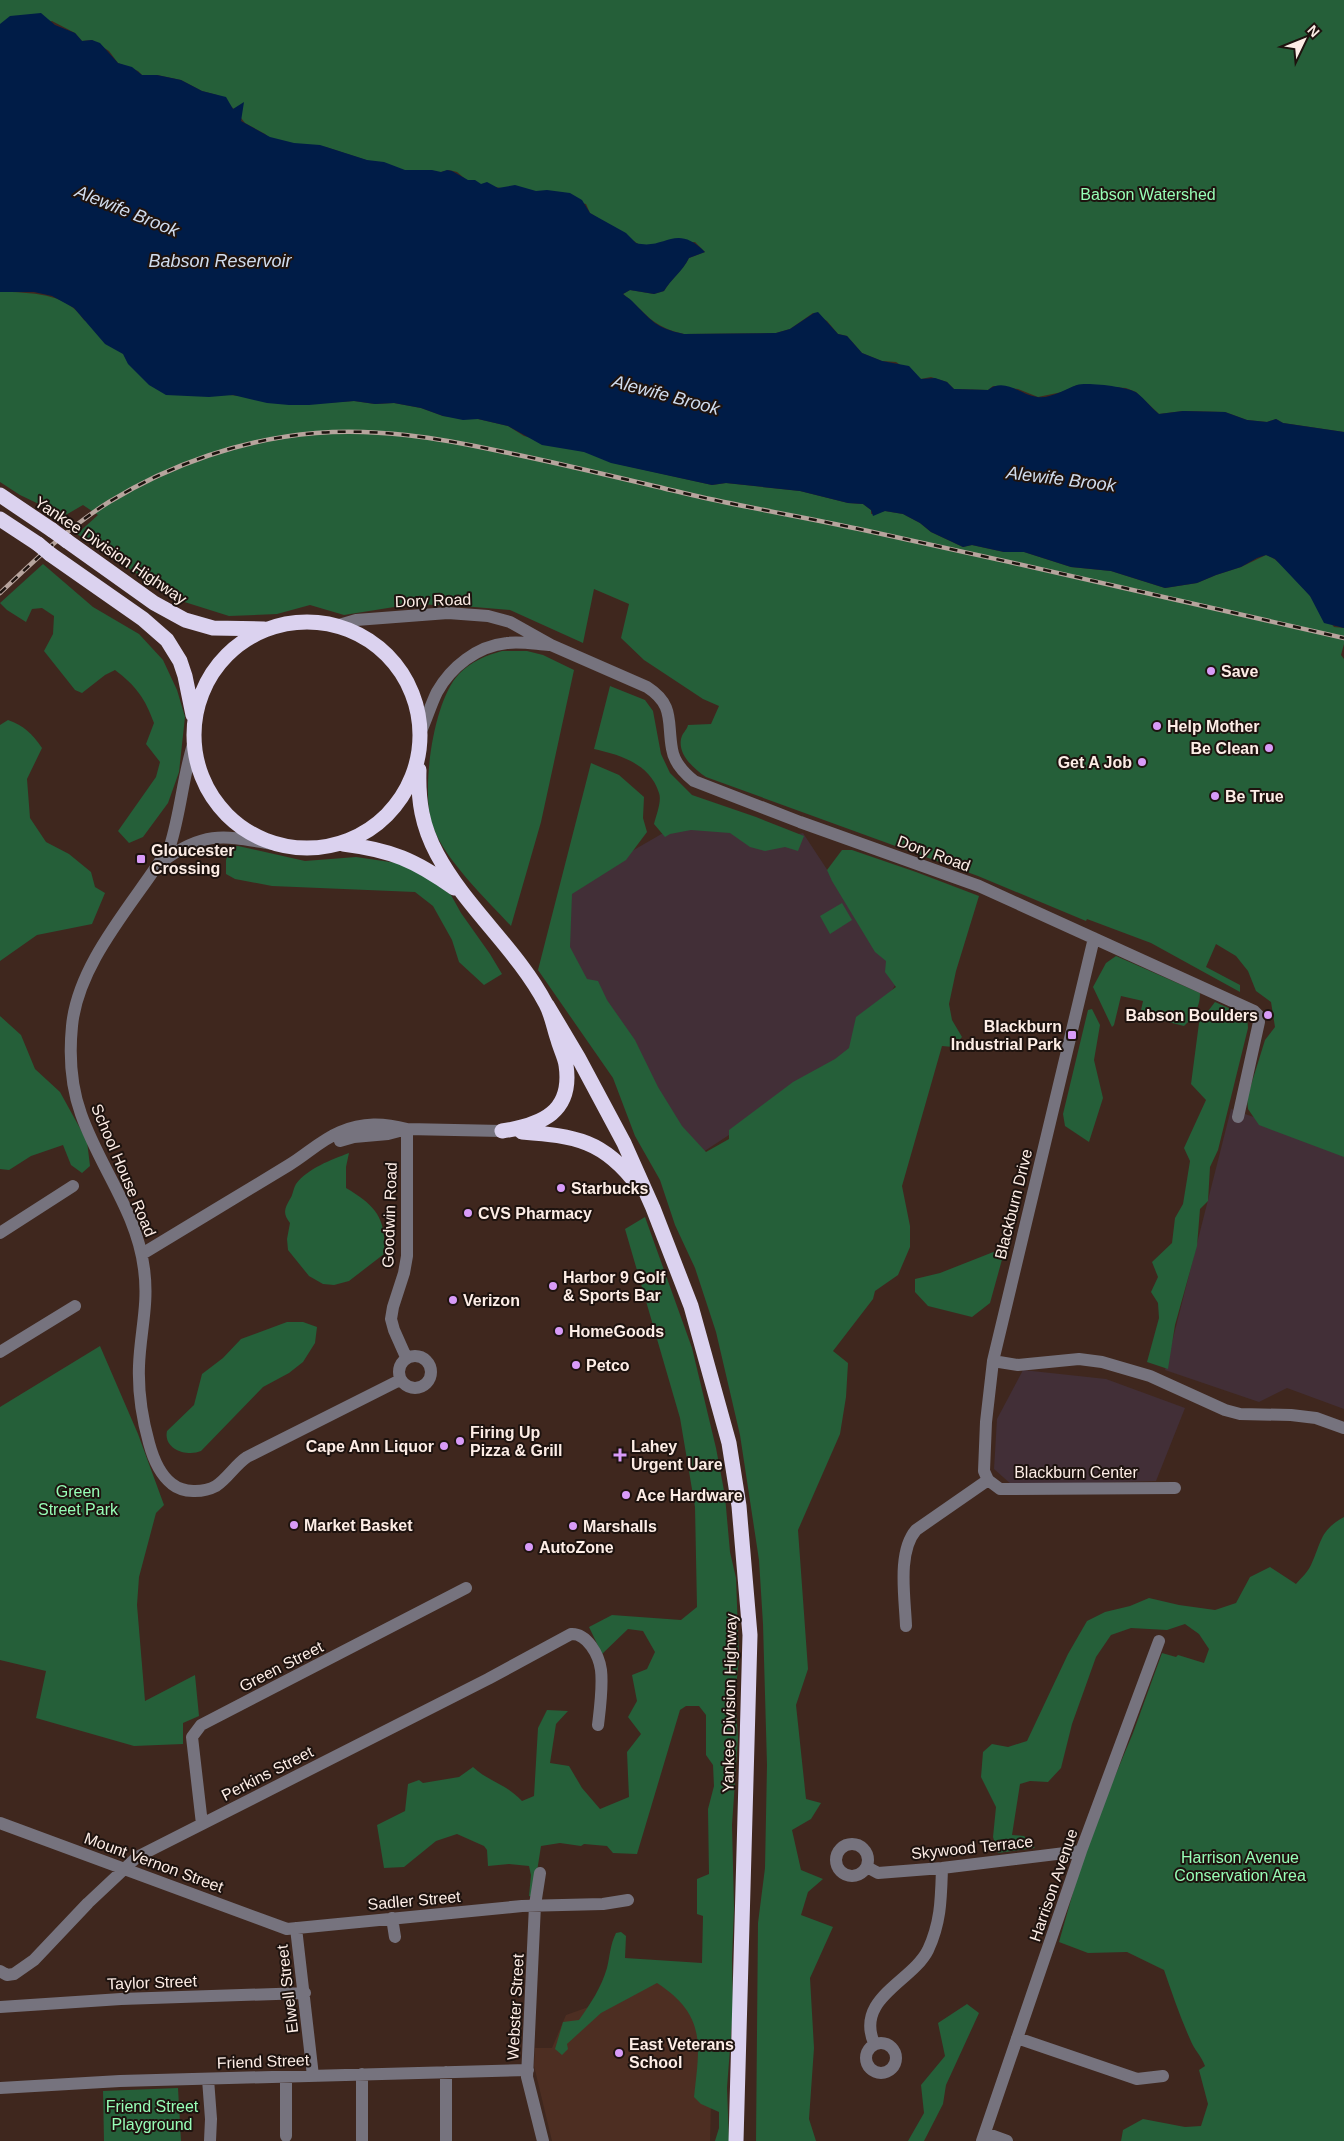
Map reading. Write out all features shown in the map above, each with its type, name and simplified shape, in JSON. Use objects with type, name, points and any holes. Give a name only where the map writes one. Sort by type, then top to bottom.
[{"type":"highway","name":"Yankee Division Highway","points":[[0,495],[154,603],[185,620],[213,628],[266,629]]},
{"type":"highway","points":[[0,519],[143,619],[167,640],[180,661],[185,676],[194,723],[194,741],[198,767],[216,803],[244,830],[262,839],[295,848],[318,848],[342,843],[372,829],[399,803],[412,780],[420,754]]},
{"type":"highway","points":[[194,723],[205,686],[217,666],[235,647],[266,629],[294,622],[319,622],[339,625],[367,639],[394,662],[412,692],[419,713],[421,731],[418,791],[426,832],[438,856],[464,894],[506,946],[547,1005],[566,1065],[566,1091],[559,1108],[535,1125],[502,1131]]},
{"type":"highway","points":[[342,843],[372,847],[406,858],[430,870],[464,894]]},
{"type":"highway","name":"Yankee Division Highway","points":[[547,1005],[578,1057],[624,1143],[653,1208],[691,1306],[729,1443],[739,1506],[750,1635],[736,2141]]},
{"type":"highway","points":[[502,1131],[561,1135],[586,1142],[600,1149],[618,1162],[653,1208]]},
{"type":"street","name":"Dory Road","points":[[339,625],[356,620],[466,612],[510,622],[551,645],[648,687],[657,694],[668,709],[672,751],[675,759],[687,776],[694,781],[800,822],[979,886],[1254,1011],[1258,1015],[1259,1022],[1238,1117]]},
{"type":"street","name":"Dory Road","points":[[421,731],[437,692],[446,678],[466,659],[491,647],[507,643],[551,645]]},
{"type":"street","name":"School House Road","points":[[194,741],[185,769],[175,830],[170,846],[89,969],[78,994],[72,1024],[72,1076],[82,1115],[134,1227],[142,1254],[146,1283],[146,1310],[138,1364],[138,1397],[153,1456],[163,1476],[173,1485],[184,1490],[193,1491],[216,1486],[238,1463],[247,1457],[400,1380]]},
{"type":"street","name":"School House Road","points":[[159,864],[185,846],[205,838],[227,837],[279,845]]},
{"type":"street","name":"Blackburn Drive","points":[[988,1480],[984,1471],[993,1361],[1094,938]]},
{"type":"street","points":[[142,1254],[295,1162],[319,1143],[340,1132],[356,1127],[388,1124],[407,1130],[502,1131]]},
{"type":"street","name":"Goodwin Road","points":[[406,1358],[391,1319],[407,1256],[407,1130]]},
{"type":"street","points":[[0,1233],[73,1186]]},
{"type":"street","points":[[0,1352],[75,1306]]},
{"type":"street","points":[[416,1355],[426,1360],[431,1370],[430,1376],[420,1387],[409,1387],[400,1380],[398,1370],[402,1361],[416,1355]]},
{"type":"street","points":[[993,1361],[1018,1365],[1079,1359],[1102,1362],[1150,1376],[1225,1410],[1240,1414],[1291,1415],[1316,1418],[1344,1428]]},
{"type":"street","points":[[906,1626],[904,1572],[911,1536],[916,1530],[988,1480]]},
{"type":"street","name":"Blackburn Center","points":[[988,1480],[1000,1489],[1175,1488]]},
{"type":"street","name":"Green Street","points":[[202,1824],[192,1737],[201,1725],[466,1588]]},
{"type":"street","name":"Perkins Street","points":[[0,1971],[7,1975],[14,1974],[34,1960],[88,1903],[137,1857],[488,1679],[571,1634],[585,1638],[601,1668],[598,1725]]},
{"type":"street","name":"Harrison Avenue","points":[[984,2137],[1081,1851],[1159,1641]]},
{"type":"street","name":"Mount Vernon Street","points":[[0,1823],[287,1929],[296,1928]]},
{"type":"street","name":"Skywood Terrace","points":[[867,1867],[878,1873],[942,1868],[1081,1851]]},
{"type":"street","points":[[874,2043],[870,2024],[875,2009],[893,1986],[918,1966],[936,1932],[940,1919],[942,1868]]},
{"type":"street","name":"Webster Street","points":[[540,1873],[535,1905],[528,2077],[544,2141]]},
{"type":"street","name":"Sadler Street","points":[[296,1928],[535,1905],[603,1904],[628,1900]]},
{"type":"street","points":[[392,1918],[395,1937]]},
{"type":"street","name":"Elwell Street","points":[[296,1928],[305,1993],[313,2076]]},
{"type":"street","name":"Taylor Street","points":[[0,2007],[121,1999],[305,1993]]},
{"type":"street","points":[[1017,2038],[1137,2079],[1164,2076]]},
{"type":"street","name":"Friend Street","points":[[0,2088],[120,2080],[528,2070]]},
{"type":"street","points":[[446,2072],[446,2141]]},
{"type":"street","points":[[362,2074],[362,2141]]},
{"type":"street","points":[[286,2077],[286,2136]]},
{"type":"street","points":[[208,2079],[210,2141]]},
{"type":"street","points":[[984,2137],[1007,2141]]},
{"type":"shaded area","points":[[677,825],[736,833],[757,844],[803,833],[899,979],[851,1055],[697,1156],[562,948],[568,888]]},
{"type":"shaded area","points":[[1231,1109],[1344,1149],[1344,1409],[1287,1388],[1259,1402],[1165,1370]]},
{"type":"shaded area","points":[[1023,1370],[1106,1379],[1185,1408],[1156,1481],[1012,1485],[994,1469],[997,1419]]},
{"type":"shaded area","name":"East Veterans School","points":[[605,1975],[704,1987],[711,2103],[710,2141],[552,2141],[534,2066],[535,2048],[552,2048],[566,2015],[597,2004]]},
{"type":"green space","name":"Babson Watershed","points":[[0,0],[1344,0],[1344,432],[1283,423],[1276,419],[1267,422],[1247,420],[1225,412],[1183,411],[1159,414],[1136,392],[1126,388],[1077,385],[1062,392],[1038,397],[1018,389],[993,386],[988,390],[954,389],[947,382],[931,377],[921,379],[896,362],[882,361],[862,353],[847,336],[838,334],[827,321],[813,313],[790,329],[776,333],[684,334],[673,331],[656,323],[623,294],[630,290],[654,294],[664,291],[689,258],[705,252],[695,242],[643,247],[590,213],[586,204],[469,182],[457,172],[449,170],[406,173],[326,147],[273,142],[265,134],[245,123],[234,109],[217,95],[202,91],[181,80],[157,75],[142,75],[138,71],[118,63],[109,51],[92,40],[82,41],[75,33],[52,21],[0,40]]},
{"type":"green space","points":[[0,291],[35,294],[57,299],[76,311],[84,320],[229,395],[323,403],[354,401],[375,404],[394,403],[421,408],[443,416],[478,419],[508,426],[524,436],[619,461],[618,464],[712,485],[726,483],[800,491],[848,503],[863,504],[871,510],[871,514],[885,511],[903,514],[920,523],[931,532],[963,547],[972,545],[1004,552],[1024,552],[1071,567],[1111,571],[1165,588],[1197,583],[1241,567],[1266,555],[1274,559],[1302,586],[1334,627],[1344,628],[1344,644],[1341,655],[1344,659],[1344,1157],[1259,1125],[1248,1109],[1247,1098],[1265,1040],[1275,1027],[1271,1002],[1256,991],[1248,971],[1236,956],[1216,944],[1206,967],[1240,985],[1240,992],[1151,943],[1087,919],[1086,921],[978,876],[706,777],[692,766],[684,756],[681,739],[688,725],[711,724],[719,706],[703,699],[644,660],[621,638],[629,604],[594,589],[583,643],[510,610],[413,604],[344,615],[310,605],[277,614],[229,616],[175,599],[77,534],[98,515],[83,505],[64,516],[20,495],[0,482]]},
{"type":"green space","points":[[43,564],[93,607],[139,634],[163,660],[177,690],[185,717],[179,772],[168,803],[143,837],[129,843],[118,831],[156,777],[160,762],[146,744],[154,723],[139,693],[115,670],[105,675],[82,693],[75,690],[44,651],[53,634],[54,616],[42,608],[32,609],[26,622],[7,610],[0,603]]},
{"type":"green space","points":[[502,651],[527,651],[543,655],[574,670],[541,822],[511,926],[447,853],[433,827],[429,812],[428,793],[431,748],[442,704],[450,687],[459,674],[468,666]]},
{"type":"green space","points":[[610,686],[645,700],[653,711],[661,754],[670,773],[692,795],[804,836],[798,851],[785,847],[765,851],[750,847],[730,833],[691,830],[670,834],[665,837],[654,824],[660,796],[655,783],[649,775],[633,762],[614,754],[594,749]]},
{"type":"green space","points":[[8,720],[27,731],[42,748],[27,779],[30,818],[46,842],[69,854],[91,872],[95,887],[105,893],[92,924],[37,935],[0,961],[0,725]]},
{"type":"green space","points":[[591,763],[619,775],[644,797],[643,818],[647,832],[626,860],[572,894],[570,947],[587,979],[598,981],[607,1000],[635,1040],[658,1087],[682,1126],[706,1152],[729,1139],[729,1130],[793,1082],[835,1059],[849,1048],[856,1017],[896,987],[885,972],[886,961],[875,952],[827,870],[842,850],[852,850],[979,896],[956,971],[949,1004],[952,1020],[962,1037],[953,1047],[942,1046],[902,1186],[910,1226],[910,1247],[898,1275],[875,1291],[873,1299],[833,1351],[848,1363],[846,1397],[840,1434],[798,1530],[808,1669],[796,1705],[806,1799],[821,1803],[811,1819],[792,1830],[801,1870],[823,1879],[808,1892],[801,1915],[833,1927],[810,1978],[814,2048],[809,2119],[816,2141],[756,2141],[758,1923],[765,1868],[767,1765],[763,1624],[759,1560],[740,1435],[716,1332],[695,1268],[675,1225],[660,1180],[635,1136],[613,1078],[538,970]]},
{"type":"green space","points":[[238,846],[305,861],[356,857],[397,863],[425,876],[451,895],[502,974],[484,985],[459,962],[452,940],[433,906],[415,892],[272,886],[235,879],[226,874],[226,860],[231,847]]},
{"type":"green space","points":[[842,903],[852,920],[830,934],[820,916]]},
{"type":"green space","points":[[1116,956],[1200,993],[1198,1007],[1191,1019],[1184,1026],[1140,1015],[1143,1001],[1121,996],[1112,1027],[1093,987],[1106,963]]},
{"type":"green space","points":[[1215,1002],[1247,1016],[1248,1028],[1218,1150],[1210,1167],[1208,1201],[1200,1209],[1197,1246],[1175,1325],[1168,1369],[1147,1362],[1159,1318],[1158,1303],[1151,1292],[1158,1277],[1152,1262],[1172,1243],[1175,1218],[1183,1204],[1190,1161],[1184,1148],[1206,1100],[1191,1084],[1199,1023]]},
{"type":"green space","points":[[1092,1009],[1100,1025],[1094,1060],[1103,1098],[1089,1142],[1065,1126],[1063,1114],[1088,1010]]},
{"type":"green space","points":[[0,1016],[21,1035],[35,1069],[60,1092],[87,1141],[90,1166],[82,1173],[71,1165],[63,1145],[31,1156],[9,1170],[0,1169]]},
{"type":"green space","points":[[349,1153],[346,1167],[346,1188],[365,1200],[377,1214],[383,1231],[384,1254],[349,1281],[334,1285],[323,1284],[309,1276],[288,1250],[287,1239],[290,1223],[285,1211],[295,1186],[301,1178],[320,1165]]},
{"type":"green space","points":[[645,1217],[692,1348],[716,1448],[725,1496],[730,1552],[736,1578],[739,1659],[735,1696],[738,1738],[732,1825],[734,1908],[733,2010],[727,2088],[729,2141],[715,2141],[719,2128],[719,2112],[701,2104],[694,2097],[698,2046],[692,2019],[673,1995],[657,1983],[601,2013],[567,2044],[568,2049],[562,2055],[555,2049],[563,2022],[579,2020],[599,1989],[605,1975],[611,1946],[616,1933],[621,1932],[626,1936],[625,1958],[702,1963],[703,1916],[697,1914],[697,1879],[709,1874],[708,1809],[714,1786],[713,1765],[706,1755],[706,1715],[699,1706],[686,1706],[680,1710],[637,1854],[613,1853],[607,1846],[584,1844],[581,1846],[560,1843],[541,1846],[533,1897],[529,1896],[531,1875],[529,1866],[509,1864],[488,1866],[487,1850],[484,1846],[457,1834],[436,1841],[404,1867],[384,1868],[377,1825],[405,1811],[408,1784],[419,1780],[423,1783],[459,1777],[473,1767],[509,1790],[522,1801],[534,1796],[538,1728],[547,1710],[568,1711],[556,1724],[550,1763],[569,1766],[582,1788],[600,1809],[629,1797],[627,1752],[641,1734],[628,1717],[637,1701],[632,1675],[647,1669],[655,1652],[643,1631],[628,1629],[602,1654],[589,1627],[612,1615],[681,1620],[697,1607],[695,1507],[680,1418],[625,1229]]},
{"type":"green space","points":[[1001,1249],[1003,1256],[990,1303],[972,1317],[928,1306],[915,1292],[915,1279],[940,1273]]},
{"type":"green space","points":[[287,1322],[303,1322],[317,1327],[315,1343],[303,1362],[289,1373],[263,1387],[201,1451],[189,1453],[172,1447],[167,1437],[167,1431],[194,1405],[202,1374],[223,1358],[241,1339]]},
{"type":"green space","name":"Green Street Park","points":[[100,1346],[138,1434],[164,1505],[156,1513],[139,1577],[137,1605],[145,1701],[195,1675],[199,1716],[183,1723],[183,1744],[134,1746],[36,1718],[46,1671],[0,1660],[0,1407]]},
{"type":"green space","name":"Harrison Avenue Conservation Area","points":[[1344,1517],[1344,2141],[1121,2141],[1123,2130],[1143,2119],[1185,2127],[1201,2126],[1208,2104],[1199,2070],[1205,2066],[1186,2031],[1164,1970],[1127,1952],[1088,1953],[1059,1942],[1087,1843],[1133,1733],[1162,1653],[1176,1657],[1178,1655],[1204,1663],[1209,1649],[1199,1634],[1185,1624],[1167,1630],[1131,1628],[1111,1635],[1096,1657],[1072,1724],[1061,1768],[1048,1782],[1030,1781],[1020,1784],[1012,1835],[1024,1836],[1035,1848],[998,1853],[993,1837],[996,1807],[981,1777],[983,1752],[992,1744],[1008,1747],[1027,1741],[1068,1654],[1087,1621],[1105,1612],[1130,1606],[1149,1598],[1179,1605],[1215,1610],[1236,1603],[1250,1577],[1270,1567],[1296,1584],[1310,1568],[1325,1532]]},
{"type":"green space","points":[[967,2004],[979,2013],[946,2085],[943,2104],[924,2141],[908,2141],[924,2113],[921,2085],[945,2056],[938,2023]]},
{"type":"green space","name":"Friend Street Playground","points":[[178,2088],[181,2141],[104,2141],[103,2091]]},
{"type":"water","name":"Babson Reservoir","points":[[41,13],[55,25],[75,33],[82,41],[92,40],[100,43],[118,63],[132,67],[142,75],[157,75],[181,80],[202,91],[226,97],[233,109],[244,102],[241,121],[270,137],[294,143],[320,145],[367,160],[384,162],[405,170],[452,171],[468,180],[475,180],[481,184],[487,182],[498,188],[515,185],[536,191],[547,190],[570,193],[582,200],[590,213],[626,233],[636,243],[655,244],[678,238],[695,243],[705,252],[689,258],[664,291],[654,294],[630,290],[623,294],[654,322],[674,332],[684,334],[776,333],[790,329],[818,312],[838,334],[847,336],[862,353],[882,361],[909,366],[921,379],[935,378],[947,382],[954,389],[988,390],[1000,385],[1031,396],[1042,397],[1082,384],[1108,386],[1137,393],[1159,414],[1183,411],[1225,412],[1247,420],[1267,422],[1276,419],[1283,423],[1344,432],[1344,628],[1324,623],[1310,596],[1275,559],[1266,555],[1241,567],[1197,583],[1165,588],[1111,571],[1071,567],[1024,552],[1004,552],[972,545],[963,547],[931,532],[920,523],[903,514],[885,511],[873,516],[871,510],[863,504],[848,503],[800,491],[726,483],[712,485],[611,463],[584,452],[542,445],[508,426],[478,419],[463,420],[443,416],[421,408],[394,403],[375,404],[354,401],[289,405],[267,403],[233,395],[209,397],[166,395],[149,385],[128,364],[123,354],[105,344],[74,308],[52,296],[34,292],[0,292],[0,24],[10,16]]},
{"type":"railway","points":[[0,593],[80,522],[109,502],[157,476],[208,456],[262,441],[316,433],[362,432],[408,435],[476,446],[713,500],[980,556],[1344,638]]},
{"type":"place","name":"Save","points":[[1211,671]]},
{"type":"place","name":"Help Mother","points":[[1157,726]]},
{"type":"place","name":"Be Clean","points":[[1269,748]]},
{"type":"place","name":"Get A Job","points":[[1142,762]]},
{"type":"place","name":"Be True","points":[[1215,796]]},
{"type":"place","name":"Gloucester Crossing","points":[[141,859]]},
{"type":"place","name":"Babson Boulders","points":[[1268,1015]]},
{"type":"place","name":"Blackburn Industrial Park","points":[[1072,1035]]},
{"type":"place","name":"Starbucks","points":[[561,1188]]},
{"type":"place","name":"CVS Pharmacy","points":[[468,1213]]},
{"type":"place","name":"Harbor 9 Golf & Sports Bar","points":[[553,1286]]},
{"type":"place","name":"Verizon","points":[[453,1300]]},
{"type":"place","name":"HomeGoods","points":[[559,1331]]},
{"type":"place","name":"Petco","points":[[576,1365]]},
{"type":"place","name":"Firing Up Pizza & Grill","points":[[460,1441]]},
{"type":"place","name":"Cape Ann Liquor","points":[[444,1446]]},
{"type":"place","name":"Lahey Urgent Uare","points":[[620,1455]]},
{"type":"place","name":"Ace Hardware","points":[[626,1495]]},
{"type":"place","name":"Market Basket","points":[[294,1525]]},
{"type":"place","name":"Marshalls","points":[[573,1526]]},
{"type":"place","name":"AutoZone","points":[[529,1547]]},
{"type":"place","name":"East Veterans School","points":[[619,2053]]},
{"type":"water label","name":"Alewife Brook","points":[[127,211]]},
{"type":"water label","name":"Alewife Brook","points":[[666,395]]},
{"type":"water label","name":"Alewife Brook","points":[[1061,479]]}]
